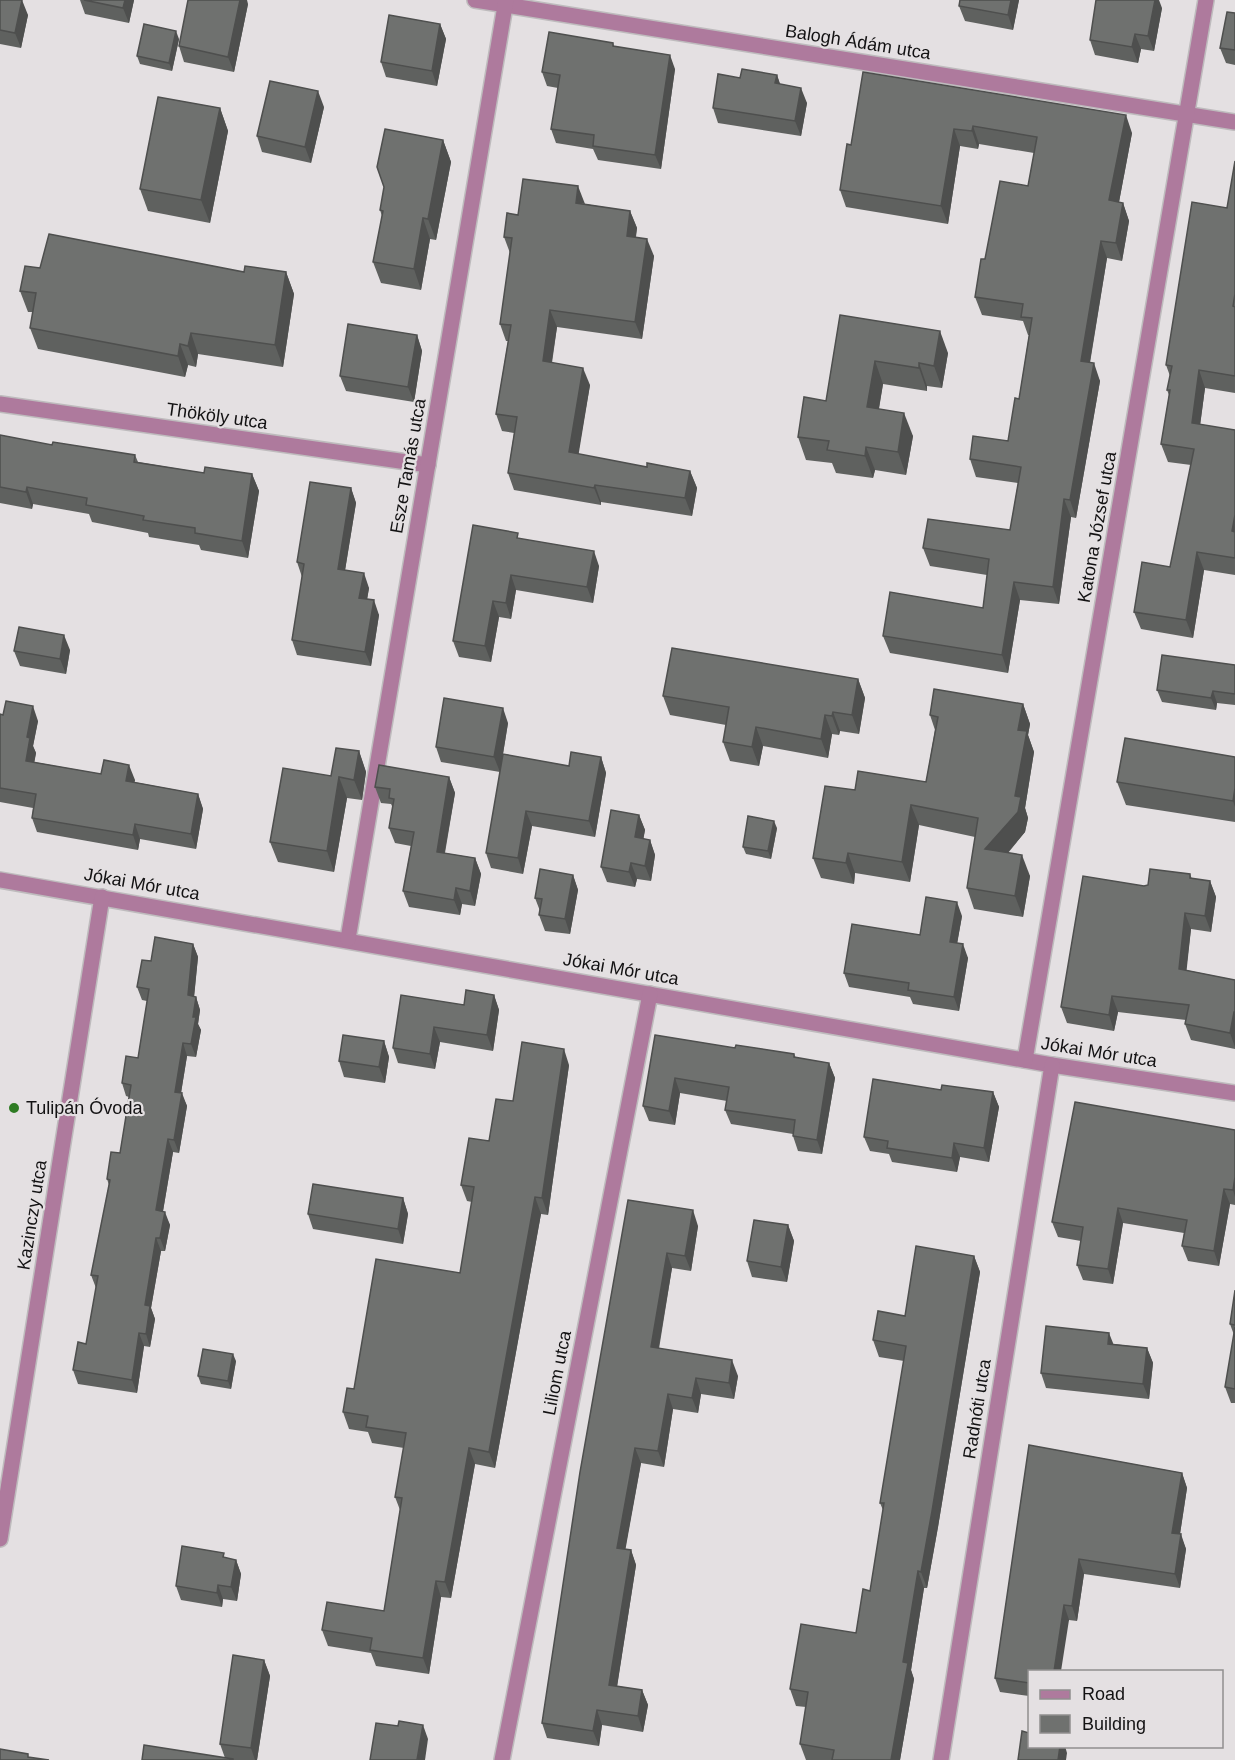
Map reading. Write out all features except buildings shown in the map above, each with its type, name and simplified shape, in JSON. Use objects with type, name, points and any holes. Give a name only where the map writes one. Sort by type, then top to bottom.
[{"type":"street","name":"Balogh Ádám utca","points":[[475,0],[1235,122]]},
{"type":"street","name":"Katona József utca","points":[[1025,1060],[1206,0]]},
{"type":"street","name":"Esze Tamás utca","points":[[348,939],[505,3]]},
{"type":"street","name":"Thököly utca","points":[[0,404],[428,465]]},
{"type":"street","name":"Jókai Mór utca","points":[[0,880],[348,939],[1052,1065],[1235,1093]]},
{"type":"street","name":"Kazinczy utca","points":[[0,1539],[102,897]]},
{"type":"street","name":"Liliom utca","points":[[502,1760],[650,994]]},
{"type":"street","name":"Radnóti utca","points":[[940,1760],[1052,1065]]},
{"type":"place","name":"Tulipán Óvoda","points":[[14,1108]]}]
